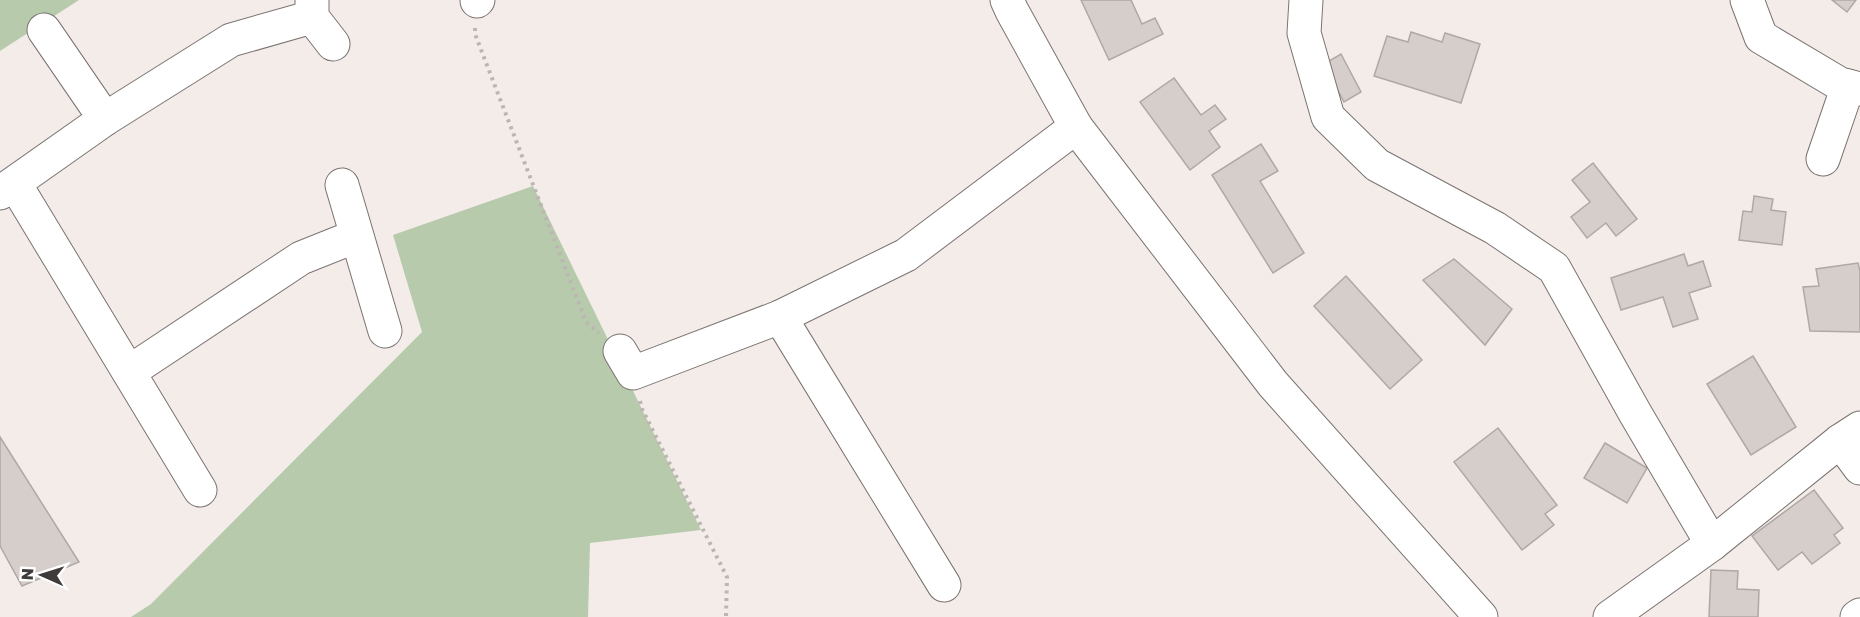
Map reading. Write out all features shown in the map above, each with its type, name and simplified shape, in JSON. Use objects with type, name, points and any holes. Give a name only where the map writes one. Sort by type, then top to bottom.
[{"type":"street","points":[[1007,0],[1076,127],[1273,384],[1481,617]]},
{"type":"street","points":[[1306,0],[1304,33],[1328,117],[1377,165],[1495,228],[1554,268],[1712,544]]},
{"type":"street","points":[[1747,0],[1761,37],[1840,84],[1854,88],[1823,159]]},
{"type":"street","points":[[200,490],[129,372],[8,188],[105,119],[231,40],[312,8],[333,44]]},
{"type":"street","points":[[44,30],[105,119]]},
{"type":"street","points":[[626,362],[780,316],[906,255],[1076,127]]},
{"type":"street","points":[[342,185],[385,331]]},
{"type":"street","points":[[129,372],[301,258],[356,236]]},
{"type":"street","points":[[780,316],[944,585]]},
{"type":"street","points":[[1610,617],[1712,544],[1850,434],[1860,468]]},
{"type":"path","points":[[477,1],[475,34],[586,322],[626,362],[642,409],[727,577],[726,617]]},
{"type":"green space","points":[[0,0],[79,0],[0,51]]},
{"type":"green space","points":[[533,186],[701,530],[590,543],[588,617],[131,617],[151,604],[422,332],[393,235]]},
{"type":"building","points":[[1081,0],[1131,0],[1142,24],[1155,18],[1163,34],[1109,60]]},
{"type":"building","points":[[1832,0],[1856,0],[1847,12]]},
{"type":"building","points":[[1411,32],[1442,42],[1445,33],[1480,44],[1461,103],[1374,76],[1387,36],[1408,42]]},
{"type":"building","points":[[1341,54],[1361,92],[1344,102],[1324,64]]},
{"type":"building","points":[[1174,78],[1201,115],[1215,105],[1226,119],[1209,131],[1220,147],[1190,170],[1140,102]]},
{"type":"building","points":[[1261,144],[1278,171],[1260,181],[1304,253],[1273,273],[1212,175]]},
{"type":"building","points":[[1593,163],[1637,219],[1616,236],[1606,223],[1587,238],[1571,217],[1590,202],[1572,180]]},
{"type":"building","points":[[1754,196],[1773,199],[1771,210],[1786,212],[1782,245],[1739,240],[1743,211],[1752,212]]},
{"type":"building","points":[[1684,254],[1688,266],[1703,261],[1711,286],[1689,293],[1698,319],[1673,327],[1663,297],[1621,310],[1611,278]]},
{"type":"building","points":[[1454,259],[1512,309],[1485,345],[1423,280]]},
{"type":"building","points":[[1858,263],[1860,332],[1810,331],[1803,287],[1819,286],[1816,269]]},
{"type":"building","points":[[1346,276],[1422,360],[1390,389],[1314,306]]},
{"type":"building","points":[[1753,356],[1796,427],[1751,455],[1707,384]]},
{"type":"building","points":[[1498,428],[1557,505],[1545,514],[1554,525],[1522,550],[1454,462]]},
{"type":"building","points":[[0,437],[79,562],[22,586],[0,546]]},
{"type":"building","points":[[1605,443],[1647,468],[1627,503],[1584,478]]},
{"type":"building","points":[[1814,490],[1843,528],[1834,535],[1840,543],[1812,564],[1802,552],[1778,570],[1752,536]]},
{"type":"building","points":[[1711,570],[1738,571],[1737,589],[1759,590],[1758,617],[1709,617]]}]
